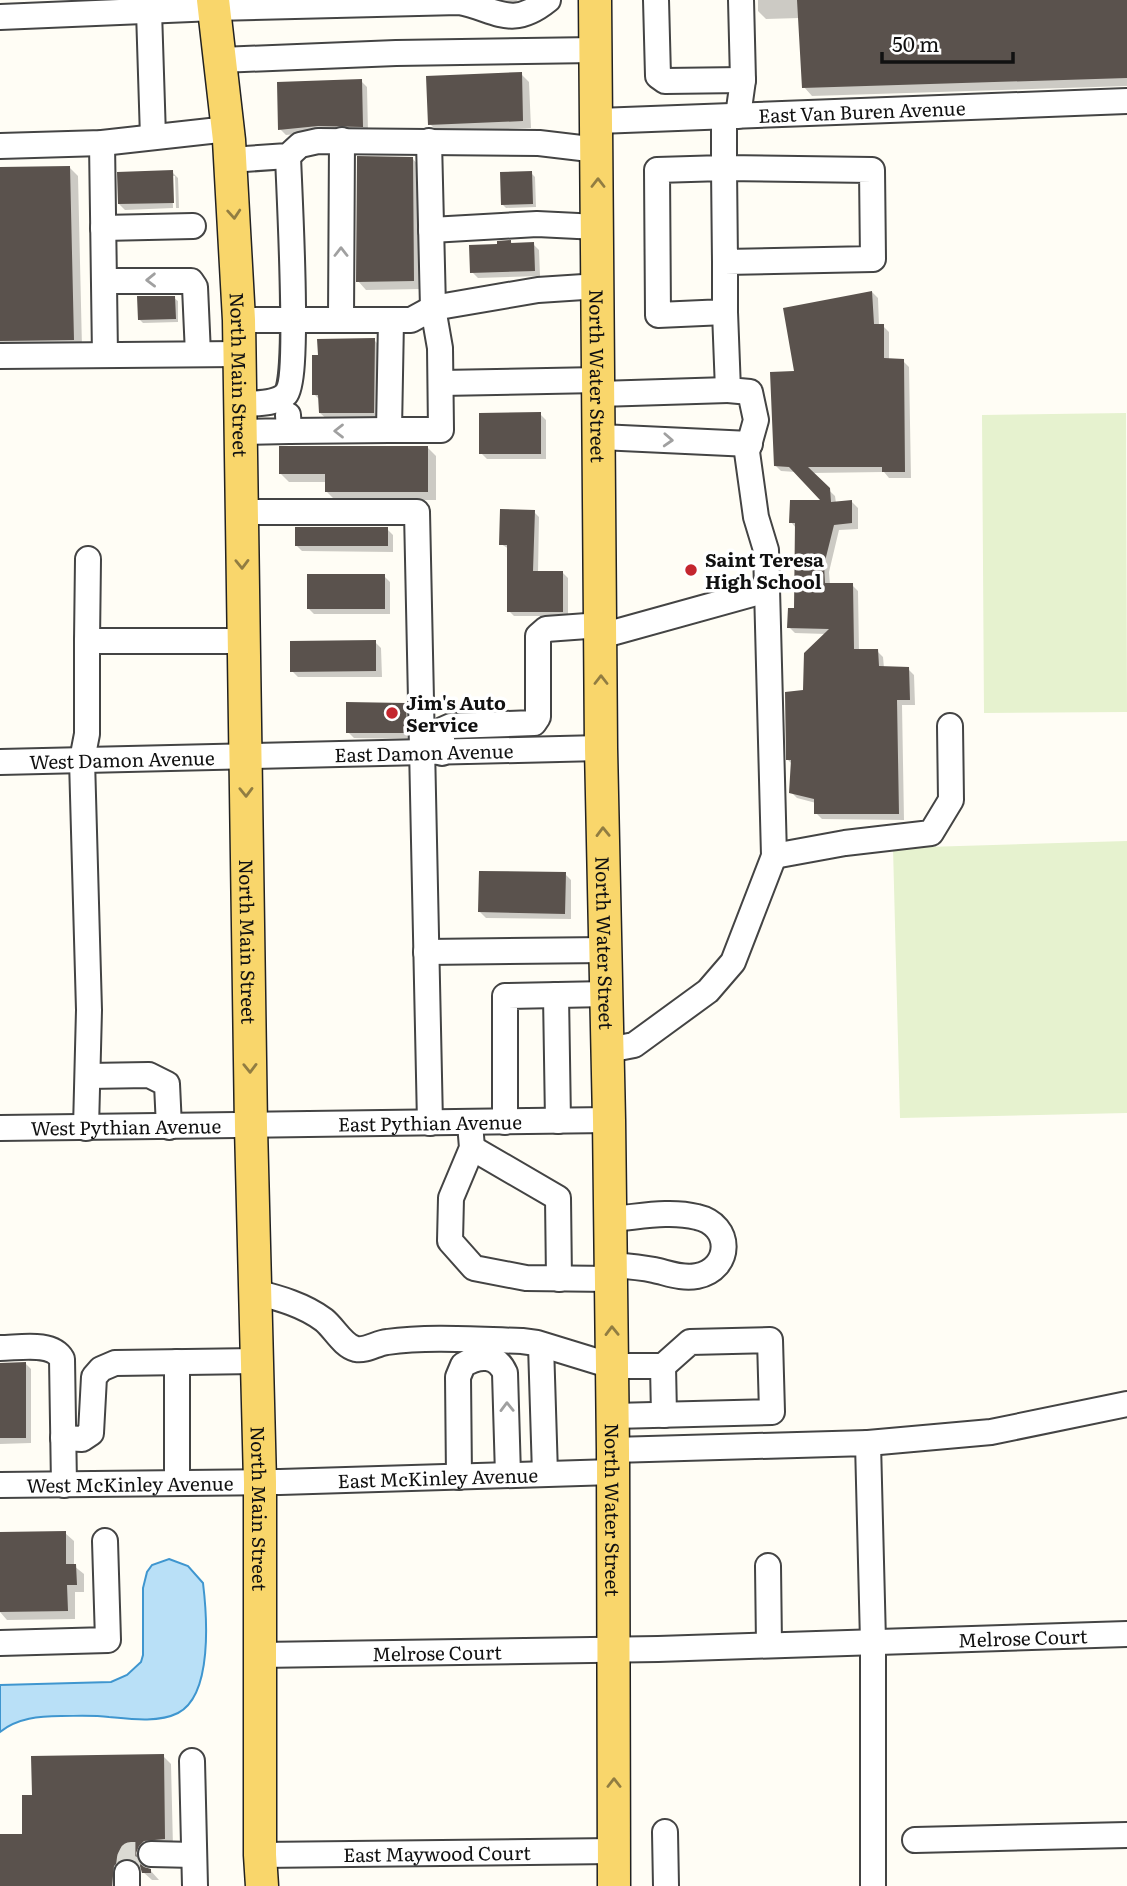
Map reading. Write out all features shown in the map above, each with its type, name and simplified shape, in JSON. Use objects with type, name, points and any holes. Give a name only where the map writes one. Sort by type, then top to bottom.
[{"type":"main road","name":"North Water Street","points":[[595,0],[601,748],[613,1416],[614,1886]]},
{"type":"main road","name":"North Main Street","points":[[214,4],[228,129],[239,320],[251,1127],[260,1482],[262,1886]]},
{"type":"street","points":[[0,17],[149,11],[214,4],[394,1],[472,5],[496,15],[507,16],[534,10],[548,0]]},
{"type":"street","points":[[656,0],[659,76],[664,81],[743,80]]},
{"type":"street","points":[[728,390],[724,169],[731,116],[743,80],[741,0]]},
{"type":"street","points":[[149,11],[153,138]]},
{"type":"street","points":[[220,60],[396,52],[595,50]]},
{"type":"street","name":"East Van Buren Avenue","points":[[288,156],[300,145],[318,141],[539,143],[731,116],[1127,101]]},
{"type":"street","points":[[0,146],[102,143],[228,129]]},
{"type":"street","points":[[341,320],[342,140]]},
{"type":"street","points":[[240,418],[289,431],[441,429],[440,348],[433,308],[429,141]]},
{"type":"street","points":[[102,143],[105,355]]},
{"type":"street","points":[[230,160],[288,156],[293,320],[291,383],[287,393],[289,431]]},
{"type":"street","points":[[725,262],[873,259],[873,170],[657,170],[659,315],[725,312]]},
{"type":"street","points":[[431,230],[537,224],[598,227]]},
{"type":"street","points":[[103,228],[193,226]]},
{"type":"street","points":[[104,281],[191,281],[195,287],[198,355]]},
{"type":"street","points":[[239,320],[411,320],[433,308],[538,290],[599,286]]},
{"type":"street","points":[[389,430],[391,320]]},
{"type":"street","points":[[0,356],[239,354]]},
{"type":"street","points":[[441,383],[728,390],[750,393],[756,420],[747,452],[756,517],[766,550],[774,856],[733,962],[708,991],[634,1045],[608,1049]]},
{"type":"street","points":[[240,418],[287,393]]},
{"type":"street","points":[[600,437],[750,444]]},
{"type":"street","points":[[242,512],[417,512],[432,753],[426,952],[430,1124]]},
{"type":"street","points":[[86,1128],[89,1010],[82,760],[87,734],[89,559]]},
{"type":"street","points":[[432,753],[442,730],[451,726],[534,723],[538,717],[538,636],[546,629],[601,631],[767,590]]},
{"type":"street","points":[[87,641],[244,641]]},
{"type":"street","points":[[774,856],[845,843],[931,833],[951,800],[950,726]]},
{"type":"street","name":"East Damon Avenue","points":[[245,758],[601,748]]},
{"type":"street","name":"West Damon Avenue","points":[[0,762],[245,758]]},
{"type":"street","points":[[426,952],[606,950]]},
{"type":"street","points":[[505,1122],[505,996],[607,994]]},
{"type":"street","points":[[556,995],[558,1121]]},
{"type":"street","points":[[88,1076],[149,1075],[167,1084],[169,1127]]},
{"type":"street","name":"East Pythian Avenue","points":[[251,1127],[609,1120]]},
{"type":"street","points":[[470,1123],[472,1148],[451,1198],[450,1241],[474,1268],[526,1278],[559,1279],[653,1269],[682,1276],[696,1276],[717,1266],[722,1256],[722,1234],[718,1227],[697,1217],[666,1214],[611,1219]]},
{"type":"street","name":"West Pythian Avenue","points":[[0,1128],[251,1127]]},
{"type":"street","points":[[472,1148],[558,1198],[559,1279]]},
{"type":"street","points":[[255,1292],[276,1297],[310,1311],[334,1328],[346,1343],[355,1349],[387,1342],[480,1349],[522,1341],[612,1366],[663,1366],[690,1342],[770,1340],[772,1412],[613,1416]]},
{"type":"street","points":[[541,1345],[545,1474]]},
{"type":"street","points":[[0,1348],[50,1348],[58,1352],[62,1359],[64,1485]]},
{"type":"street","points":[[480,1349],[497,1362],[505,1373],[508,1475]]},
{"type":"street","points":[[459,1477],[457,1377],[463,1365],[480,1349]]},
{"type":"street","points":[[177,1362],[177,1483]]},
{"type":"street","points":[[63,1438],[82,1438],[91,1433],[94,1377],[101,1369],[116,1363],[257,1362]]},
{"type":"street","points":[[663,1366],[664,1415]]},
{"type":"street","name":"East McKinley Avenue","points":[[260,1482],[545,1474],[613,1462],[991,1432],[1127,1404]]},
{"type":"street","points":[[868,1443],[873,1642],[873,1886]]},
{"type":"street","name":"West McKinley Avenue","points":[[0,1485],[260,1482]]},
{"type":"street","points":[[0,1643],[108,1640],[105,1541]]},
{"type":"street","points":[[768,1566],[769,1645]]},
{"type":"street","name":"Melrose Court","points":[[260,1655],[614,1650],[1127,1634]]},
{"type":"street","points":[[192,1761],[195,1886]]},
{"type":"street","points":[[665,1832],[666,1886]]},
{"type":"street","points":[[915,1840],[1127,1835]]},
{"type":"street","name":"East Maywood Court","points":[[260,1855],[613,1851]]},
{"type":"street","points":[[151,1853],[194,1855]]},
{"type":"green space","points":[[1126,413],[1127,712],[984,713],[982,415]]},
{"type":"green space","points":[[1127,841],[1127,1113],[900,1118],[893,848]]},
{"type":"water","points":[[169,1559],[188,1566],[203,1583],[205,1654],[197,1690],[189,1704],[178,1713],[162,1718],[144,1720],[91,1716],[45,1717],[21,1721],[0,1732],[0,1685],[111,1682],[127,1675],[141,1662],[143,1588],[147,1572],[152,1565]]},
{"type":"building","points":[[797,0],[1127,0],[1127,78],[802,88]]},
{"type":"building","points":[[522,72],[523,121],[428,125],[426,76]]},
{"type":"building","points":[[362,79],[363,127],[318,126],[278,130],[277,82]]},
{"type":"building","points":[[357,156],[413,157],[414,281],[356,282]]},
{"type":"building","points":[[70,166],[74,340],[0,341],[0,167]]},
{"type":"building","points":[[173,170],[174,203],[118,204],[117,172]]},
{"type":"building","points":[[532,171],[533,204],[501,205],[500,172]]},
{"type":"building","points":[[511,240],[511,243],[534,242],[535,271],[470,273],[469,245],[497,244],[497,241]]},
{"type":"building","points":[[872,291],[874,324],[884,324],[884,358],[904,359],[905,472],[882,472],[882,467],[808,467],[830,488],[831,502],[852,500],[852,523],[834,525],[824,565],[825,583],[853,583],[854,649],[878,649],[879,666],[909,667],[910,700],[897,700],[899,814],[814,814],[814,799],[789,793],[791,760],[786,760],[785,692],[803,690],[804,653],[829,629],[787,628],[788,608],[794,608],[795,523],[789,523],[790,500],[820,500],[789,467],[774,466],[770,372],[794,371],[783,308]]},
{"type":"building","points":[[137,296],[175,296],[176,319],[138,320]]},
{"type":"building","points":[[375,338],[374,413],[319,413],[318,395],[312,395],[312,355],[318,355],[317,339]]},
{"type":"building","points":[[541,412],[541,454],[479,454],[479,413]]},
{"type":"building","points":[[279,446],[428,446],[428,492],[325,492],[325,474],[279,474]]},
{"type":"building","points":[[500,509],[535,510],[533,571],[563,571],[563,612],[507,612],[507,545],[499,545]]},
{"type":"building","points":[[295,527],[388,527],[388,546],[295,546]]},
{"type":"building","points":[[307,574],[385,574],[385,609],[307,609]]},
{"type":"building","points":[[376,640],[376,671],[290,672],[290,641]]},
{"type":"building","points":[[346,702],[406,703],[407,733],[346,733]]},
{"type":"building","points":[[479,871],[566,872],[565,914],[478,912]]},
{"type":"building","points":[[26,1362],[26,1438],[0,1438],[0,1363]]},
{"type":"building","points":[[66,1531],[66,1564],[76,1564],[77,1585],[67,1585],[68,1611],[0,1612],[0,1532]]},
{"type":"building","points":[[164,1754],[165,1839],[144,1841],[136,1853],[138,1862],[151,1869],[151,1873],[142,1873],[135,1861],[126,1858],[114,1866],[112,1886],[0,1886],[0,1834],[22,1834],[22,1795],[32,1795],[31,1756]]},
{"type":"tunnel","points":[[127,1873],[131,1854],[151,1854]]},
{"type":"place","name":"Saint Teresa High School","points":[[691,570]]},
{"type":"place","name":"Jim's Auto Service","points":[[392,713]]}]
